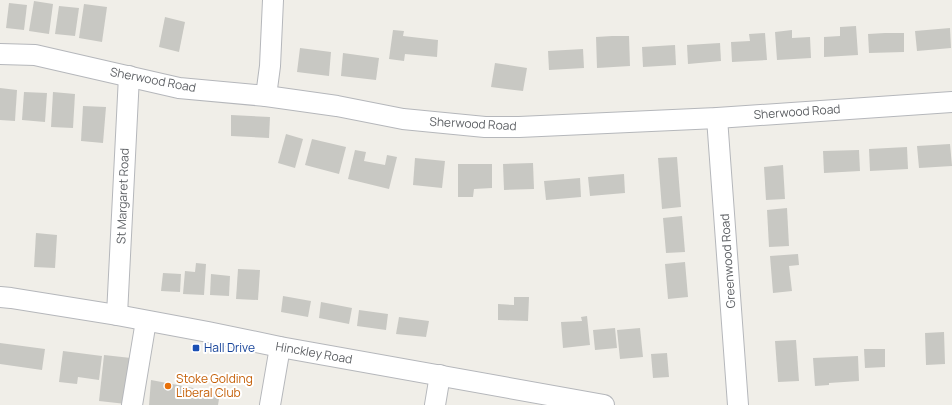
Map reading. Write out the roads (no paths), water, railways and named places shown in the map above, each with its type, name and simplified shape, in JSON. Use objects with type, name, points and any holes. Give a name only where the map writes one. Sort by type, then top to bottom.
[{"type":"street","points":[[266,96],[270,66],[273,0]]},
{"type":"street","name":"Sherwood Road","points":[[0,54],[35,55],[179,88],[266,96],[337,106],[403,118],[485,127],[519,127],[718,118],[952,102]]},
{"type":"street","name":"St Margaret Road","points":[[117,315],[128,76]]},
{"type":"street","name":"Greenwood Road","points":[[718,118],[738,405]]},
{"type":"street","name":"Hinckley Road","points":[[0,297],[117,315],[280,347],[604,405]]},
{"type":"street","points":[[132,405],[146,321]]},
{"type":"street","points":[[270,405],[280,347]]},
{"type":"street","points":[[435,405],[440,375]]},
{"type":"place","name":"Hall Drive","points":[[196,348]]},
{"type":"place","name":"Stoke Golding Liberal Club","points":[[168,386]]}]
